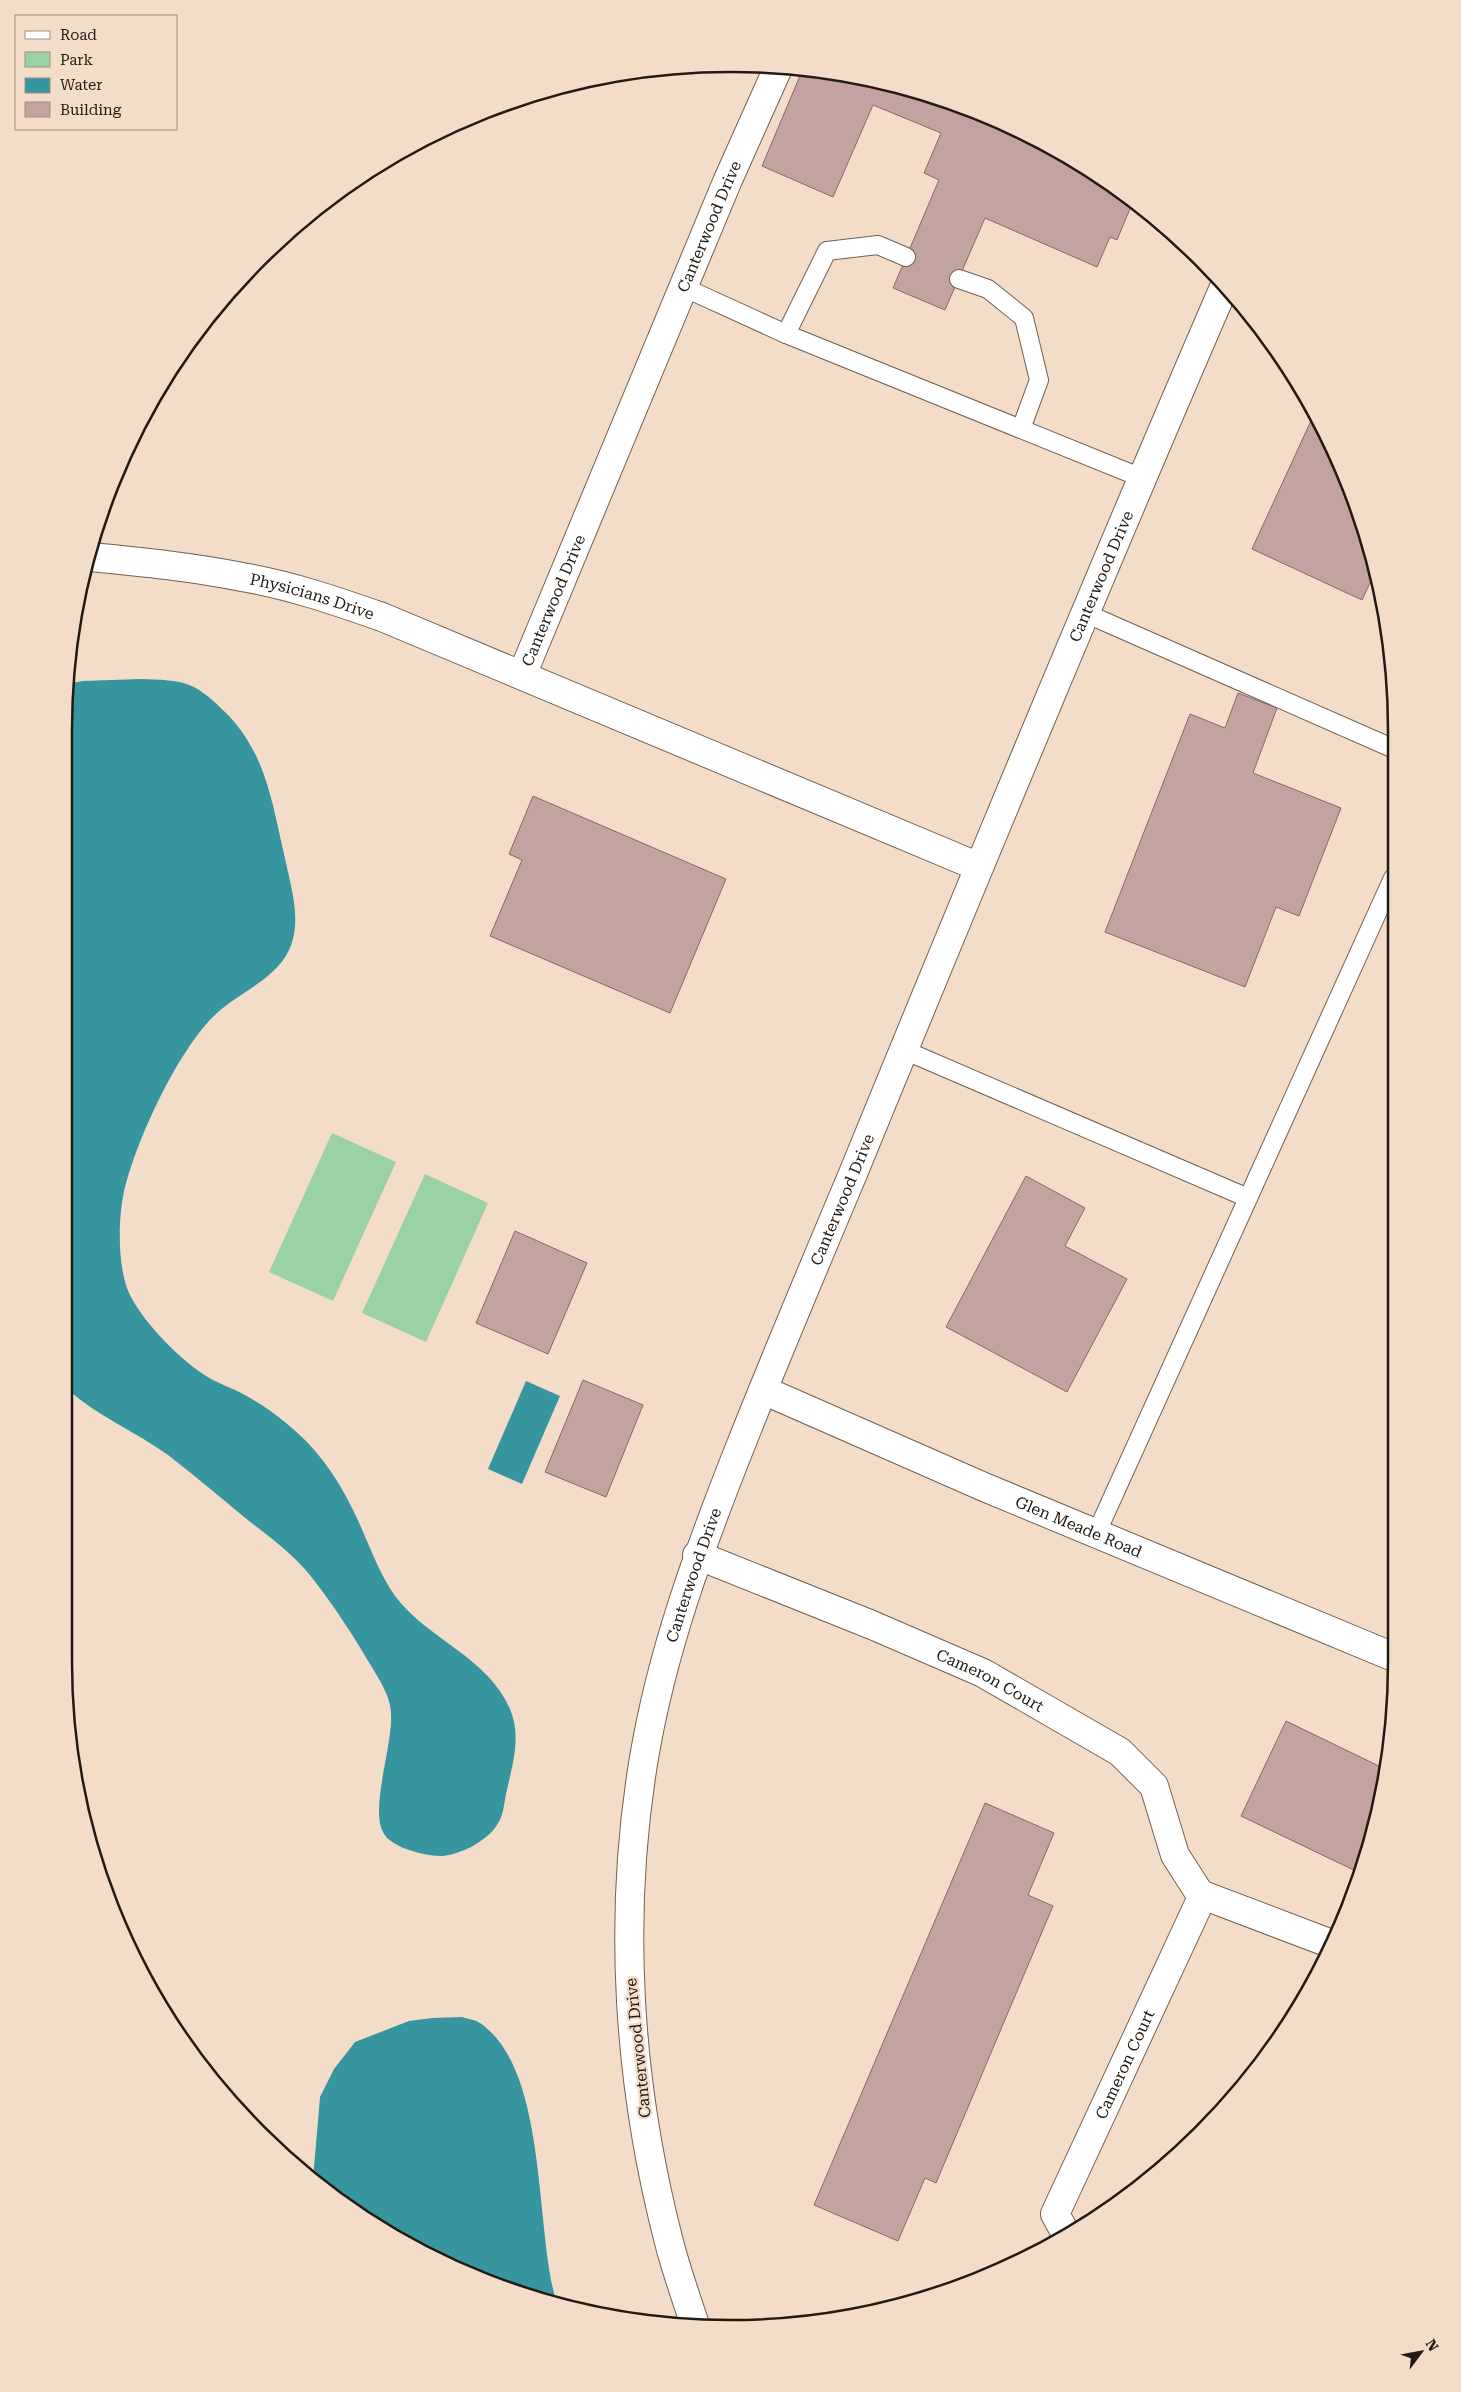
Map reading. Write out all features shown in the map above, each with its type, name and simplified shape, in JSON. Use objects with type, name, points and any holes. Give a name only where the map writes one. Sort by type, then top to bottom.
[{"type":"street","name":"Canterwood Drive","points":[[775,74],[683,287],[623,436],[522,675],[979,867]]},
{"type":"street","name":"Canterwood Drive","points":[[693,2318],[669,2242],[650,2152],[638,2079],[630,2004],[629,1941],[632,1869],[644,1758],[664,1666],[698,1555],[763,1390],[1085,613],[1222,294]]},
{"type":"street","name":"Physicians Drive","points":[[96,557],[174,565],[244,577],[316,595],[382,617],[522,675]]},
{"type":"street","name":"Glen Meade Road","points":[[763,1390],[1096,1534],[1388,1655]]},
{"type":"street","name":"Cameron Court","points":[[698,1555],[872,1625],[983,1673],[1120,1752],[1154,1786],[1175,1855],[1200,1894],[1203,1895],[1055,2214],[1063,2229]]},
{"type":"street","points":[[1203,1895],[1326,1942]]},
{"type":"lane","points":[[786,334],[826,251],[878,245],[906,258]]},
{"type":"lane","points":[[959,279],[988,289],[1024,318],[1039,380],[1021,430]]},
{"type":"lane","points":[[683,287],[786,334],[1142,478]]},
{"type":"lane","points":[[1085,613],[1388,746]]},
{"type":"lane","points":[[1096,1534],[1388,887]]},
{"type":"lane","points":[[904,1050],[1248,1198]]},
{"type":"green space","points":[[332,1133],[396,1162],[333,1301],[269,1272]]},
{"type":"green space","points":[[425,1174],[488,1203],[426,1342],[362,1313]]},
{"type":"water","points":[[141,679],[175,681],[188,684],[212,700],[241,730],[251,746],[266,780],[292,890],[295,914],[293,938],[289,950],[275,970],[225,1006],[202,1030],[187,1050],[159,1100],[136,1152],[123,1197],[120,1220],[120,1246],[123,1272],[125,1283],[136,1305],[154,1329],[176,1352],[211,1379],[241,1393],[264,1407],[297,1432],[315,1451],[346,1496],[382,1575],[395,1596],[423,1624],[487,1675],[500,1691],[514,1720],[516,1741],[502,1815],[493,1831],[480,1842],[456,1853],[437,1856],[413,1851],[394,1843],[383,1832],[379,1808],[391,1727],[390,1704],[381,1683],[361,1648],[309,1574],[278,1544],[168,1455],[104,1416],[72,1393],[72,730],[74,683]]},
{"type":"water","points":[[526,1381],[560,1396],[522,1484],[488,1469]]},
{"type":"water","points":[[462,2017],[480,2023],[502,2046],[518,2076],[529,2113],[536,2153],[550,2273],[555,2296],[519,2285],[439,2252],[365,2209],[314,2170],[320,2097],[334,2069],[355,2042],[409,2021]]},
{"type":"building","points":[[800,76],[816,78],[859,85],[901,95],[942,107],[982,123],[1022,140],[1060,161],[1096,183],[1130,208],[1117,240],[1110,237],[1097,267],[985,218],[945,310],[893,288],[939,180],[924,173],[941,133],[873,105],[833,197],[762,166]]},
{"type":"building","points":[[1311,421],[1321,439],[1354,519],[1371,581],[1362,600],[1252,549]]},
{"type":"building","points":[[1238,693],[1277,708],[1253,773],[1341,808],[1299,916],[1276,907],[1245,987],[1105,932],[1190,714],[1225,728]]},
{"type":"building","points":[[533,796],[726,879],[670,1013],[490,936],[522,860],[509,854]]},
{"type":"building","points":[[1026,1176],[1085,1208],[1065,1246],[1127,1279],[1067,1392],[946,1327]]},
{"type":"building","points":[[515,1231],[587,1263],[548,1354],[476,1323]]},
{"type":"building","points":[[583,1380],[643,1405],[606,1497],[545,1472]]},
{"type":"building","points":[[1286,1721],[1380,1766],[1366,1832],[1355,1871],[1241,1816]]},
{"type":"building","points":[[985,1803],[1054,1833],[1028,1895],[1053,1906],[936,2183],[925,2178],[898,2241],[814,2205]]}]
